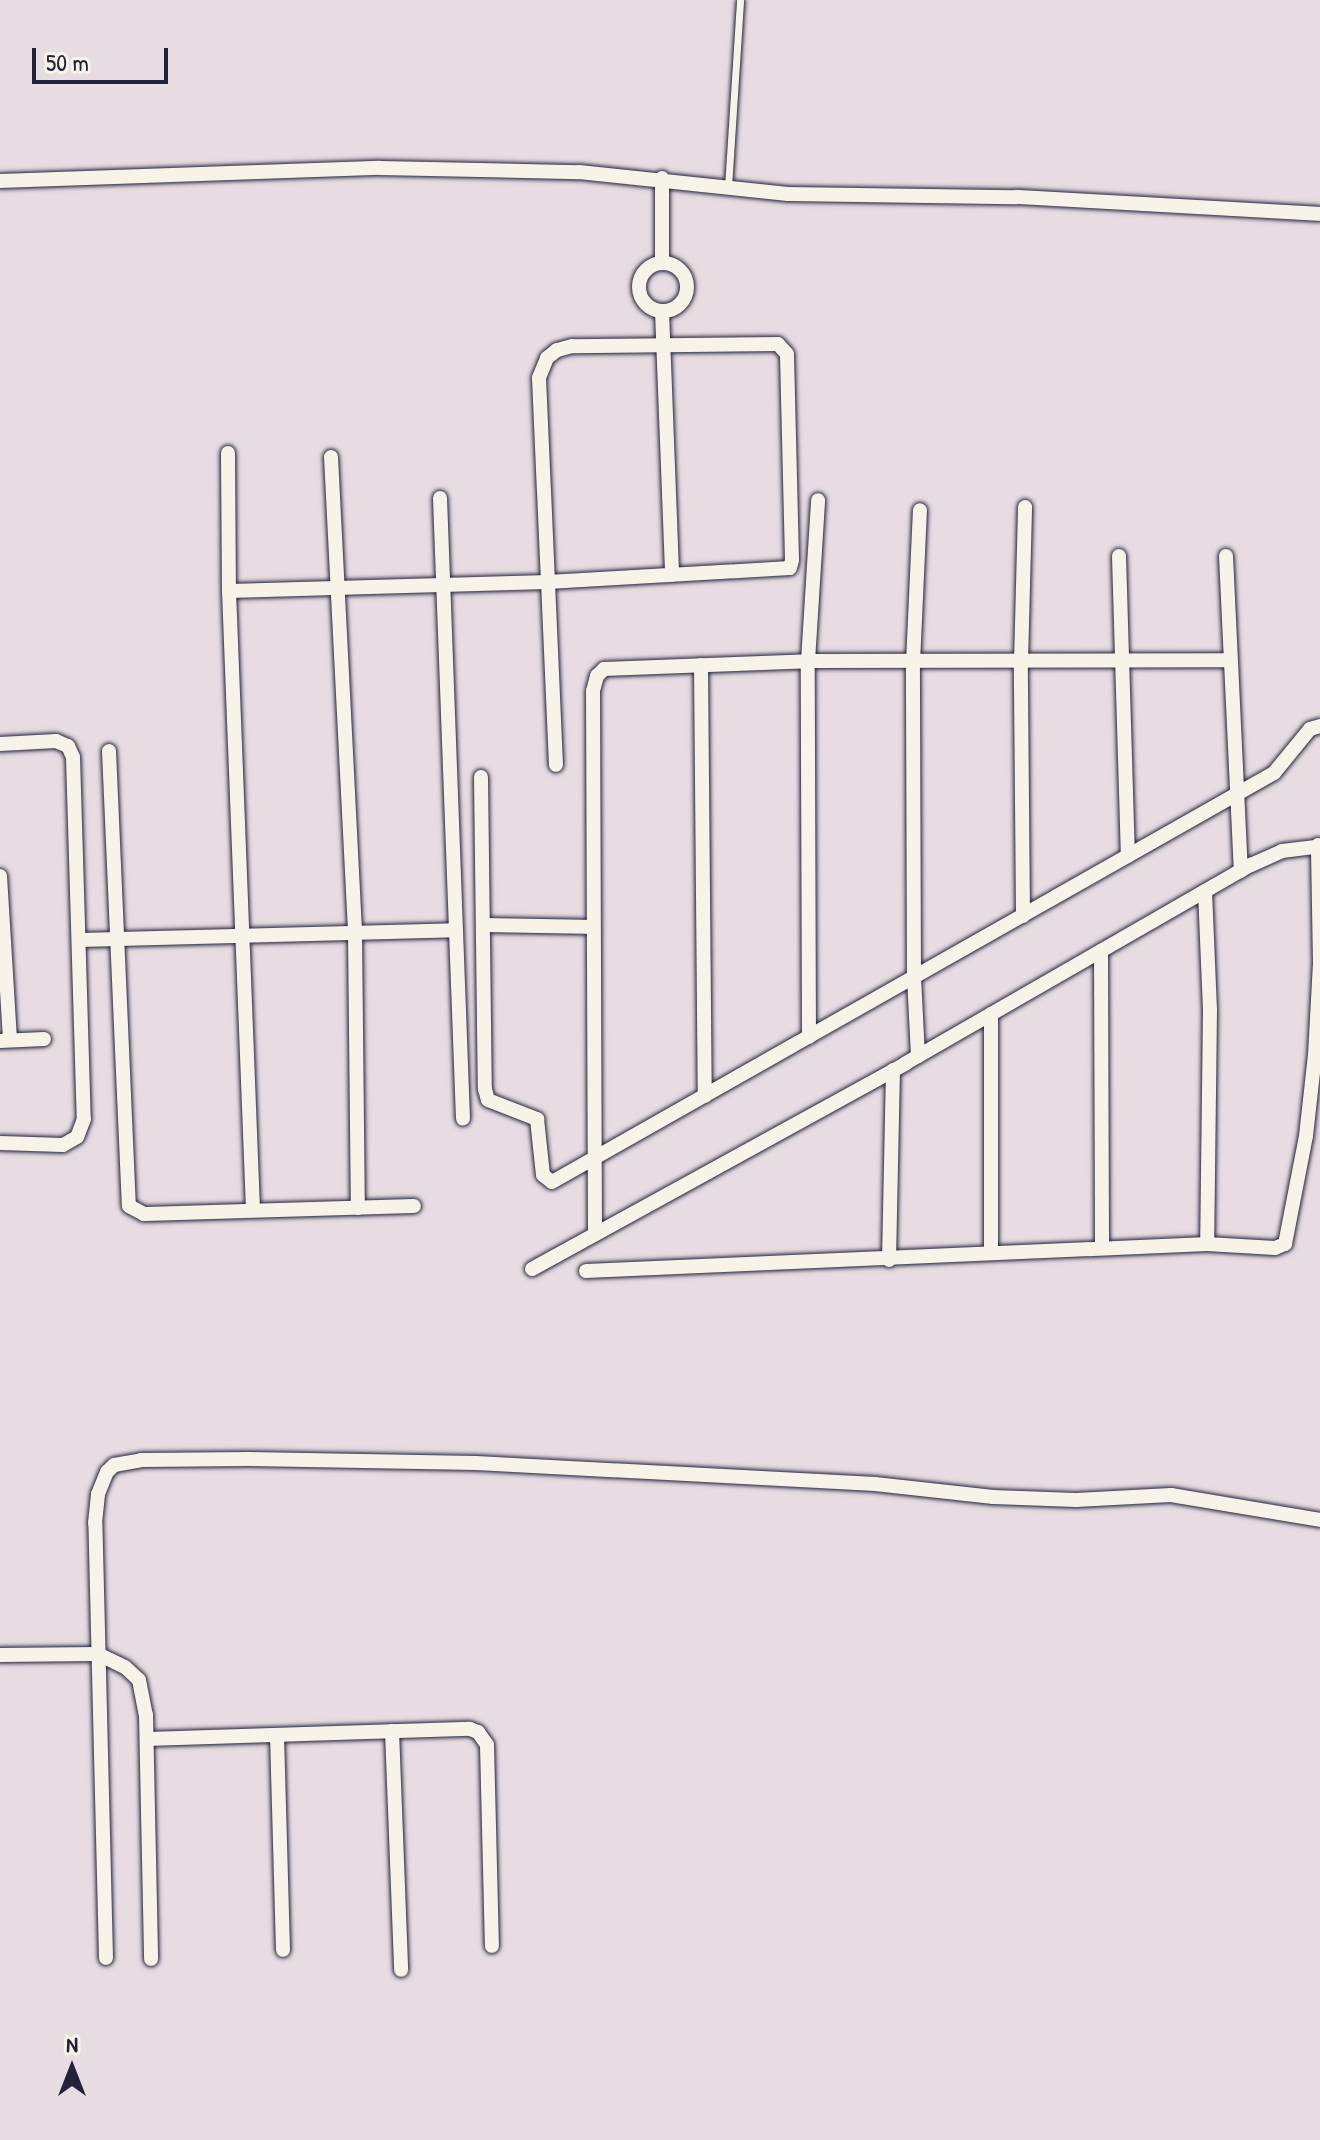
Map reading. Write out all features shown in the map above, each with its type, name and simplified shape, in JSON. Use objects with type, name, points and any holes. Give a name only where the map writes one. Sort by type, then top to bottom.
[{"type":"street","points":[[0,181],[380,168],[662,178],[788,194],[1033,198],[1320,214]]},
{"type":"street","points":[[662,178],[662,263]]},
{"type":"street","points":[[662,263],[678,267],[684,274],[687,291],[678,306],[662,311],[647,305],[639,283],[647,269],[662,263]]},
{"type":"street","points":[[662,311],[672,575]]},
{"type":"street","points":[[229,591],[548,582],[790,568],[787,354],[778,344],[572,346],[557,350],[547,358],[539,378],[548,582],[556,765]]},
{"type":"street","points":[[228,453],[229,591],[253,1210]]},
{"type":"street","points":[[331,457],[355,934],[358,1208]]},
{"type":"street","points":[[440,498],[463,1119]]},
{"type":"street","points":[[809,1037],[808,661],[818,500]]},
{"type":"street","points":[[1023,916],[1021,662],[1025,507]]},
{"type":"street","points":[[918,1056],[914,978],[913,663],[920,510]]},
{"type":"street","points":[[1119,556],[1128,856]]},
{"type":"street","points":[[1226,556],[1228,660],[1241,871]]},
{"type":"street","points":[[595,1234],[593,691],[597,676],[614,666],[808,661],[1228,660]]},
{"type":"street","points":[[701,665],[705,1096]]},
{"type":"street","points":[[481,777],[485,1089],[488,1100],[537,1119],[546,1180],[558,1180],[1274,773],[1310,729],[1320,726]]},
{"type":"street","points":[[0,744],[56,741],[72,751],[84,1119],[81,1130],[71,1142],[54,1147],[0,1143]]},
{"type":"street","points":[[109,751],[129,1206],[144,1214],[414,1206]]},
{"type":"street","points":[[532,1269],[918,1056],[1241,871],[1282,851],[1319,846],[1320,964],[1315,1055],[1290,1233],[1285,1244],[1275,1248],[1207,1244],[586,1271]]},
{"type":"street","points":[[0,876],[5,1041],[44,1039]]},
{"type":"street","points":[[1205,891],[1210,1010],[1207,1244]]},
{"type":"street","points":[[483,925],[593,927]]},
{"type":"street","points":[[80,940],[456,930]]},
{"type":"street","points":[[1101,951],[1102,1248]]},
{"type":"street","points":[[991,1014],[991,1253]]},
{"type":"street","points":[[889,1260],[893,1070]]},
{"type":"street","points":[[106,1958],[95,1523],[98,1494],[107,1472],[125,1462],[249,1459],[476,1463],[875,1484],[993,1497],[1076,1500],[1171,1495],[1320,1520]]},
{"type":"street","points":[[0,1655],[98,1654],[125,1667],[139,1680],[145,1702],[147,1739],[151,1959]]},
{"type":"street","points":[[147,1739],[470,1729],[483,1736],[487,1745],[492,1946]]},
{"type":"street","points":[[392,1731],[401,1970]]},
{"type":"street","points":[[277,1735],[283,1950]]},
{"type":"lane","points":[[728,187],[740,0]]}]
